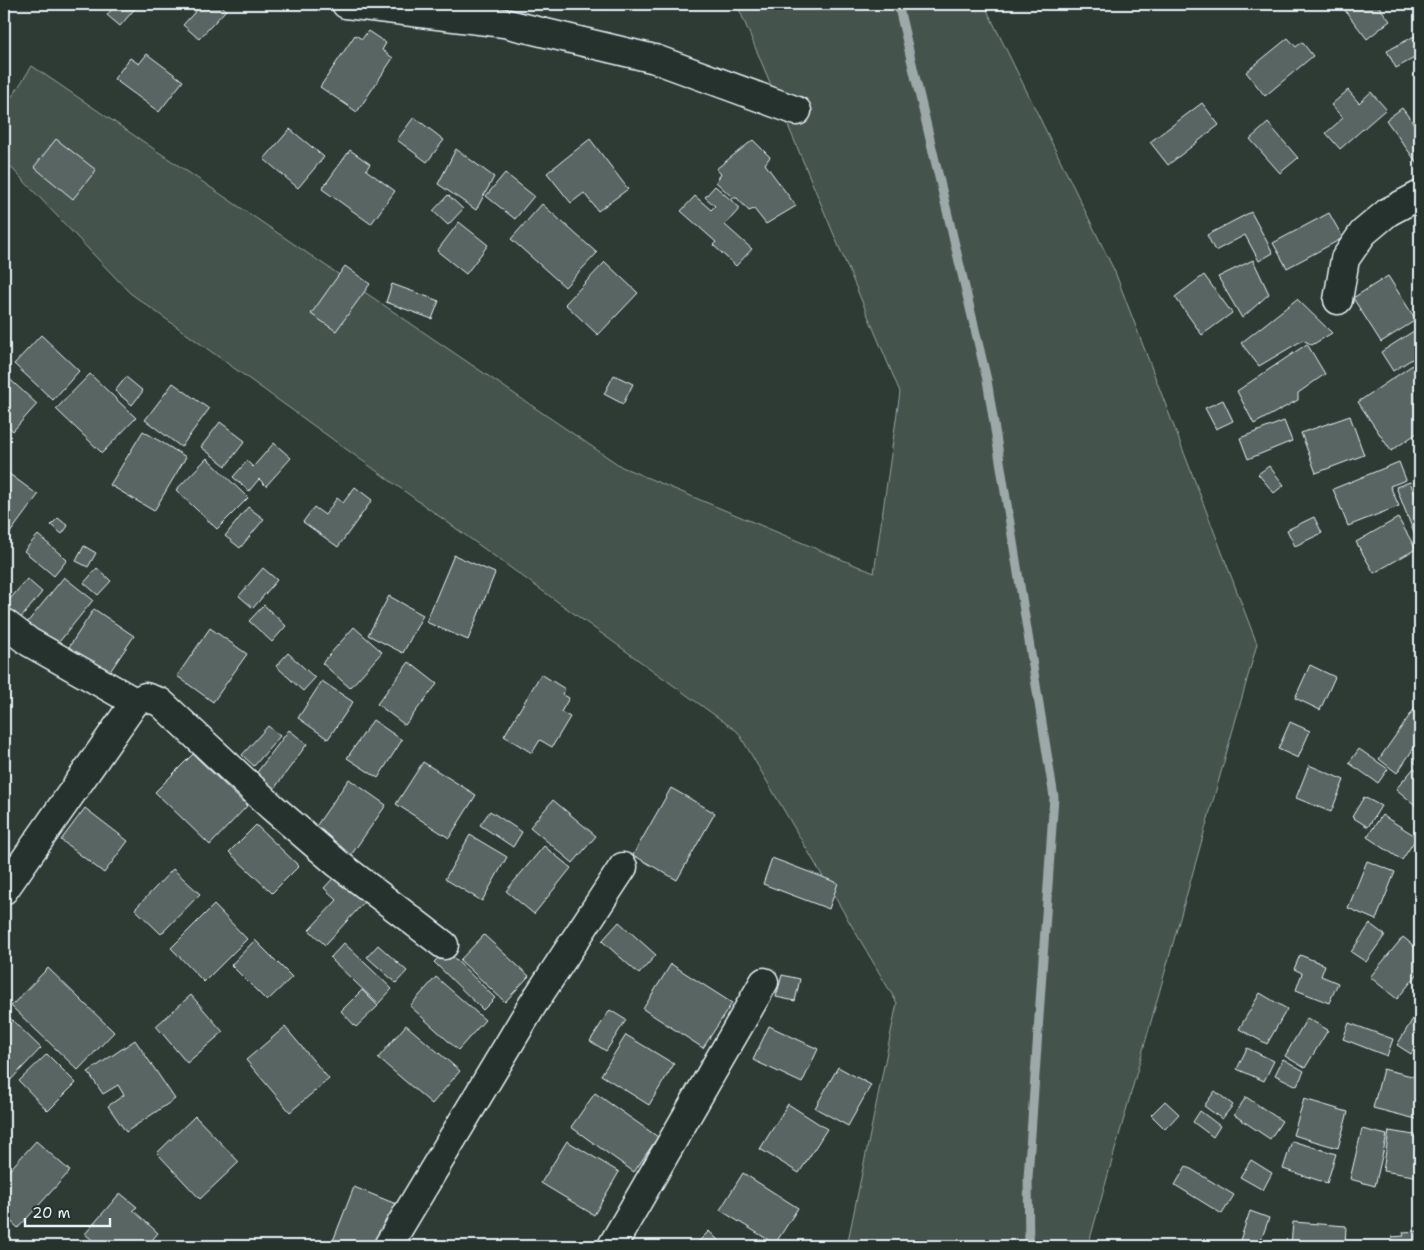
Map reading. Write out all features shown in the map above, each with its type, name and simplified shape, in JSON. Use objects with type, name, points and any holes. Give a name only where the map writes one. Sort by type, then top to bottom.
[{"type":"street","points":[[346,4],[504,23],[655,59],[798,112]]},
{"type":"street","points":[[1338,300],[1345,260],[1363,233],[1388,212],[1420,195]]},
{"type":"street","points":[[4,623],[29,642],[135,702]]},
{"type":"street","points":[[4,890],[135,702],[145,697],[160,702],[272,807],[337,863],[444,945]]},
{"type":"street","points":[[388,1246],[534,1004],[623,867]]},
{"type":"street","points":[[612,1246],[764,982]]},
{"type":"shaded area","points":[[737,4],[984,4],[1115,272],[1257,644],[1088,1246],[847,1246],[897,1003],[738,732],[130,293],[4,160],[4,109],[32,66],[622,467],[874,573],[900,392]]},
{"type":"building","points":[[116,4],[138,5],[120,26],[107,15]]},
{"type":"building","points":[[202,4],[220,4],[226,10],[199,39],[183,25]]},
{"type":"building","points":[[579,4],[608,4],[607,9]]},
{"type":"building","points":[[1340,4],[1377,4],[1390,21],[1367,39]]},
{"type":"building","points":[[368,31],[386,43],[382,50],[393,58],[357,112],[320,87],[355,35],[362,39]]},
{"type":"building","points":[[1420,33],[1420,55],[1396,68],[1387,51]]},
{"type":"building","points":[[1288,38],[1296,47],[1302,42],[1313,56],[1265,96],[1246,72]]},
{"type":"building","points":[[147,54],[183,81],[159,112],[114,79],[130,58],[139,64]]},
{"type":"building","points":[[1348,90],[1359,103],[1371,92],[1386,109],[1340,149],[1326,133],[1343,118],[1331,105]]},
{"type":"building","points":[[1202,103],[1219,125],[1168,165],[1150,142]]},
{"type":"building","points":[[1402,108],[1420,132],[1420,167],[1386,120]]},
{"type":"building","points":[[414,117],[444,140],[427,162],[397,140]]},
{"type":"building","points":[[1268,123],[1298,158],[1280,173],[1250,139]]},
{"type":"building","points":[[290,129],[324,157],[298,188],[264,159]]},
{"type":"building","points":[[56,139],[96,170],[73,199],[34,167]]},
{"type":"building","points":[[590,139],[628,189],[598,211],[584,193],[571,203],[547,173]]},
{"type":"building","points":[[753,140],[770,157],[765,164],[796,206],[766,224],[754,209],[749,211],[737,198],[733,198],[716,182],[721,174],[716,169]]},
{"type":"building","points":[[456,149],[494,177],[476,210],[438,184]]},
{"type":"building","points":[[350,150],[370,164],[366,170],[395,191],[371,224],[322,189]]},
{"type":"building","points":[[505,173],[534,196],[515,219],[486,196]]},
{"type":"building","points":[[715,186],[740,208],[725,225],[752,249],[736,266],[713,245],[716,242],[681,211],[695,196],[711,210],[715,206],[705,197]]},
{"type":"building","points":[[448,195],[463,209],[448,225],[433,211]]},
{"type":"building","points":[[542,204],[597,253],[565,287],[511,239]]},
{"type":"building","points":[[1251,212],[1273,253],[1259,261],[1245,235],[1215,251],[1207,235]]},
{"type":"building","points":[[1329,213],[1343,238],[1287,268],[1273,243]]},
{"type":"building","points":[[459,222],[488,245],[466,274],[437,251]]},
{"type":"building","points":[[1253,260],[1269,294],[1242,318],[1218,277]]},
{"type":"building","points":[[605,262],[638,293],[598,335],[565,304]]},
{"type":"building","points":[[345,266],[370,284],[336,331],[311,314]]},
{"type":"building","points":[[1204,275],[1232,313],[1202,335],[1175,297]]},
{"type":"building","points":[[1388,276],[1416,320],[1381,342],[1353,298]]},
{"type":"building","points":[[392,284],[439,301],[432,319],[386,302]]},
{"type":"building","points":[[1297,299],[1332,333],[1312,345],[1303,340],[1259,366],[1241,343]]},
{"type":"building","points":[[1420,327],[1420,354],[1393,371],[1381,352]]},
{"type":"building","points":[[41,335],[79,371],[53,400],[14,364]]},
{"type":"building","points":[[1307,344],[1325,374],[1298,393],[1298,400],[1254,424],[1237,391]]},
{"type":"building","points":[[1420,360],[1420,431],[1391,451],[1358,402]]},
{"type":"building","points":[[4,374],[37,404],[13,431],[4,423]]},
{"type":"building","points":[[90,374],[136,418],[102,453],[56,409]]},
{"type":"building","points":[[614,375],[633,384],[623,404],[604,394]]},
{"type":"building","points":[[126,377],[143,391],[132,405],[115,391]]},
{"type":"building","points":[[173,383],[209,409],[181,447],[145,420]]},
{"type":"building","points":[[1223,400],[1233,421],[1216,429],[1205,408]]},
{"type":"building","points":[[1350,416],[1364,455],[1316,473],[1301,433]]},
{"type":"building","points":[[1284,421],[1292,441],[1248,459],[1240,438]]},
{"type":"building","points":[[220,422],[245,441],[226,466],[201,447]]},
{"type":"building","points":[[143,431],[186,457],[154,511],[110,485]]},
{"type":"building","points":[[274,443],[291,458],[266,486],[259,479],[249,491],[233,477],[247,461],[253,467]]},
{"type":"building","points":[[207,458],[248,498],[217,529],[176,490]]},
{"type":"building","points":[[1399,462],[1406,480],[1390,486],[1399,506],[1348,526],[1333,489]]},
{"type":"building","points":[[1269,466],[1284,485],[1274,493],[1258,474]]},
{"type":"building","points":[[4,470],[38,495],[4,541]]},
{"type":"building","points":[[1410,482],[1420,507],[1420,548],[1396,487]]},
{"type":"building","points":[[355,487],[372,500],[338,547],[303,522],[314,507],[325,515],[337,498],[343,503]]},
{"type":"building","points":[[248,507],[264,519],[240,548],[225,536]]},
{"type":"building","points":[[1314,517],[1322,533],[1295,546],[1287,530]]},
{"type":"building","points":[[58,518],[68,526],[62,534],[51,525]]},
{"type":"building","points":[[1398,518],[1416,549],[1374,573],[1356,542]]},
{"type":"building","points":[[38,535],[67,560],[54,576],[24,551]]},
{"type":"building","points":[[84,546],[96,553],[88,567],[76,561]]},
{"type":"building","points":[[454,555],[495,573],[468,640],[426,622]]},
{"type":"building","points":[[97,568],[111,581],[98,595],[84,583]]},
{"type":"building","points":[[263,568],[277,580],[253,608],[239,596]]},
{"type":"building","points":[[64,577],[93,600],[55,647],[26,624]]},
{"type":"building","points":[[27,579],[42,592],[21,618],[5,605]]},
{"type":"building","points":[[389,596],[423,615],[403,653],[368,635]]},
{"type":"building","points":[[264,605],[286,626],[272,642],[249,621]]},
{"type":"building","points":[[94,609],[134,636],[107,676],[67,650]]},
{"type":"building","points":[[354,627],[382,652],[350,688],[322,663]]},
{"type":"building","points":[[210,628],[247,654],[213,702],[177,676]]},
{"type":"building","points":[[288,653],[315,678],[303,691],[276,666]]},
{"type":"building","points":[[409,662],[437,684],[405,725],[377,704]]},
{"type":"building","points":[[1310,665],[1335,677],[1320,710],[1295,698]]},
{"type":"building","points":[[541,674],[565,689],[562,694],[569,698],[561,712],[570,717],[552,747],[540,740],[532,753],[504,736]]},
{"type":"building","points":[[322,681],[353,702],[328,739],[298,718]]},
{"type":"building","points":[[1417,705],[1420,708],[1420,739],[1397,773],[1379,759]]},
{"type":"building","points":[[373,720],[402,740],[378,778],[347,758]]},
{"type":"building","points":[[1290,722],[1310,731],[1298,758],[1278,749]]},
{"type":"building","points":[[268,726],[280,736],[254,766],[242,755]]},
{"type":"building","points":[[289,730],[307,744],[274,789],[255,775]]},
{"type":"building","points":[[1359,749],[1388,769],[1378,783],[1349,763]]},
{"type":"building","points":[[1420,753],[1420,767],[1414,762]]},
{"type":"building","points":[[193,754],[247,806],[210,845],[155,792]]},
{"type":"building","points":[[423,762],[476,795],[449,838],[396,804]]},
{"type":"building","points":[[1309,765],[1344,780],[1331,812],[1296,798]]},
{"type":"building","points":[[1414,768],[1420,773],[1420,809],[1396,789]]},
{"type":"building","points":[[349,779],[386,805],[349,858],[312,832]]},
{"type":"building","points":[[671,788],[715,813],[677,880],[633,855]]},
{"type":"building","points":[[1364,797],[1381,806],[1368,827],[1352,817]]},
{"type":"building","points":[[553,800],[596,836],[573,863],[530,827]]},
{"type":"building","points":[[85,808],[128,841],[104,873],[61,840]]},
{"type":"building","points":[[490,811],[522,832],[513,847],[480,825]]},
{"type":"building","points":[[1382,815],[1417,837],[1402,860],[1367,837]]},
{"type":"building","points":[[256,825],[299,866],[272,893],[229,852]]},
{"type":"building","points":[[470,835],[507,857],[482,901],[445,879]]},
{"type":"building","points":[[544,846],[571,868],[534,914],[506,891]]},
{"type":"building","points":[[772,858],[838,883],[829,909],[763,884]]},
{"type":"building","points":[[1367,861],[1395,872],[1376,920],[1348,908]]},
{"type":"building","points":[[173,869],[200,894],[161,934],[135,909]]},
{"type":"building","points":[[338,873],[367,899],[325,945],[309,930],[337,900],[324,888]]},
{"type":"building","points":[[214,905],[247,939],[204,982],[171,948]]},
{"type":"building","points":[[619,922],[656,955],[639,974],[602,941]]},
{"type":"building","points":[[1370,924],[1385,935],[1366,962],[1351,952]]},
{"type":"building","points":[[484,935],[529,976],[505,1002],[460,960]]},
{"type":"building","points":[[1403,937],[1420,951],[1420,971],[1397,999],[1370,977]]},
{"type":"building","points":[[255,940],[292,977],[267,1001],[231,965]]},
{"type":"building","points":[[344,943],[392,989],[378,1004],[330,958]]},
{"type":"building","points":[[378,945],[407,971],[396,983],[367,957]]},
{"type":"building","points":[[446,950],[495,998],[483,1010],[434,962]]},
{"type":"building","points":[[1300,955],[1325,965],[1321,976],[1338,983],[1329,1003],[1296,990],[1302,973],[1294,969]]},
{"type":"building","points":[[671,964],[732,1003],[703,1048],[643,1009]]},
{"type":"building","points":[[48,968],[114,1032],[78,1070],[11,1006]]},
{"type":"building","points":[[782,975],[800,979],[795,1001],[776,997]]},
{"type":"building","points":[[436,977],[485,1020],[458,1050],[410,1006]]},
{"type":"building","points":[[362,990],[378,1006],[356,1027],[341,1011]]},
{"type":"building","points":[[1260,993],[1287,1009],[1267,1044],[1239,1029]]},
{"type":"building","points":[[191,995],[223,1032],[187,1063],[156,1026]]},
{"type":"building","points":[[610,1010],[626,1020],[606,1051],[590,1041]]},
{"type":"building","points":[[1414,1017],[1420,1021],[1420,1038],[1411,1054],[1397,1045]]},
{"type":"building","points":[[10,1018],[41,1048],[4,1087],[4,1025]]},
{"type":"building","points":[[1307,1018],[1328,1030],[1305,1068],[1285,1056]]},
{"type":"building","points":[[1349,1023],[1393,1039],[1387,1056],[1343,1039]]},
{"type":"building","points":[[406,1025],[460,1071],[432,1104],[378,1058]]},
{"type":"building","points":[[769,1026],[818,1049],[802,1083],[753,1060]]},
{"type":"building","points":[[285,1027],[329,1079],[290,1112],[246,1060]]},
{"type":"building","points":[[626,1035],[674,1064],[649,1105],[601,1075]]},
{"type":"building","points":[[135,1040],[175,1099],[126,1132],[108,1106],[124,1095],[118,1085],[103,1094],[88,1072]]},
{"type":"building","points":[[1247,1048],[1274,1061],[1264,1081],[1237,1069]]},
{"type":"building","points":[[47,1054],[76,1083],[48,1111],[19,1081]]},
{"type":"building","points":[[1283,1059],[1304,1071],[1297,1086],[1275,1075]]},
{"type":"building","points":[[838,1067],[871,1085],[848,1126],[815,1108]]},
{"type":"building","points":[[1383,1069],[1420,1078],[1420,1120],[1373,1108]]},
{"type":"building","points":[[1215,1091],[1233,1105],[1222,1119],[1204,1106]]},
{"type":"building","points":[[595,1093],[658,1137],[634,1172],[571,1127]]},
{"type":"building","points":[[1246,1097],[1282,1121],[1270,1139],[1234,1115]]},
{"type":"building","points":[[1304,1099],[1348,1112],[1338,1148],[1293,1135]]},
{"type":"building","points":[[1165,1101],[1179,1114],[1165,1129],[1151,1115]]},
{"type":"building","points":[[788,1104],[827,1129],[799,1173],[760,1149]]},
{"type":"building","points":[[1200,1111],[1220,1126],[1213,1137],[1193,1122]]},
{"type":"building","points":[[195,1116],[239,1162],[200,1199],[157,1153]]},
{"type":"building","points":[[1362,1129],[1387,1135],[1375,1186],[1350,1179]]},
{"type":"building","points":[[1389,1131],[1420,1136],[1420,1177],[1383,1171]]},
{"type":"building","points":[[36,1141],[70,1171],[18,1228],[4,1215],[4,1176]]},
{"type":"building","points":[[567,1141],[619,1172],[594,1215],[541,1183]]},
{"type":"building","points":[[1292,1141],[1336,1154],[1327,1183],[1283,1169]]},
{"type":"building","points":[[1251,1160],[1272,1173],[1263,1190],[1240,1177]]},
{"type":"building","points":[[1186,1166],[1234,1195],[1222,1214],[1175,1185]]},
{"type":"building","points":[[743,1173],[798,1208],[775,1244],[720,1210]]},
{"type":"building","points":[[354,1187],[396,1204],[380,1246],[331,1246]]},
{"type":"building","points":[[120,1193],[137,1207],[133,1210],[158,1233],[147,1246],[95,1246],[97,1244],[85,1234]]},
{"type":"building","points":[[1250,1211],[1269,1218],[1259,1246],[1238,1246]]},
{"type":"building","points":[[1293,1222],[1346,1226],[1345,1246],[1291,1246]]},
{"type":"building","points":[[709,1231],[724,1246],[694,1246]]},
{"type":"building","points":[[1420,1231],[1420,1246],[1392,1246],[1392,1237],[1404,1236],[1403,1232]]},
{"type":"waterway","points":[[898,4],[987,380],[1054,797],[1028,1178],[1029,1246]]}]
